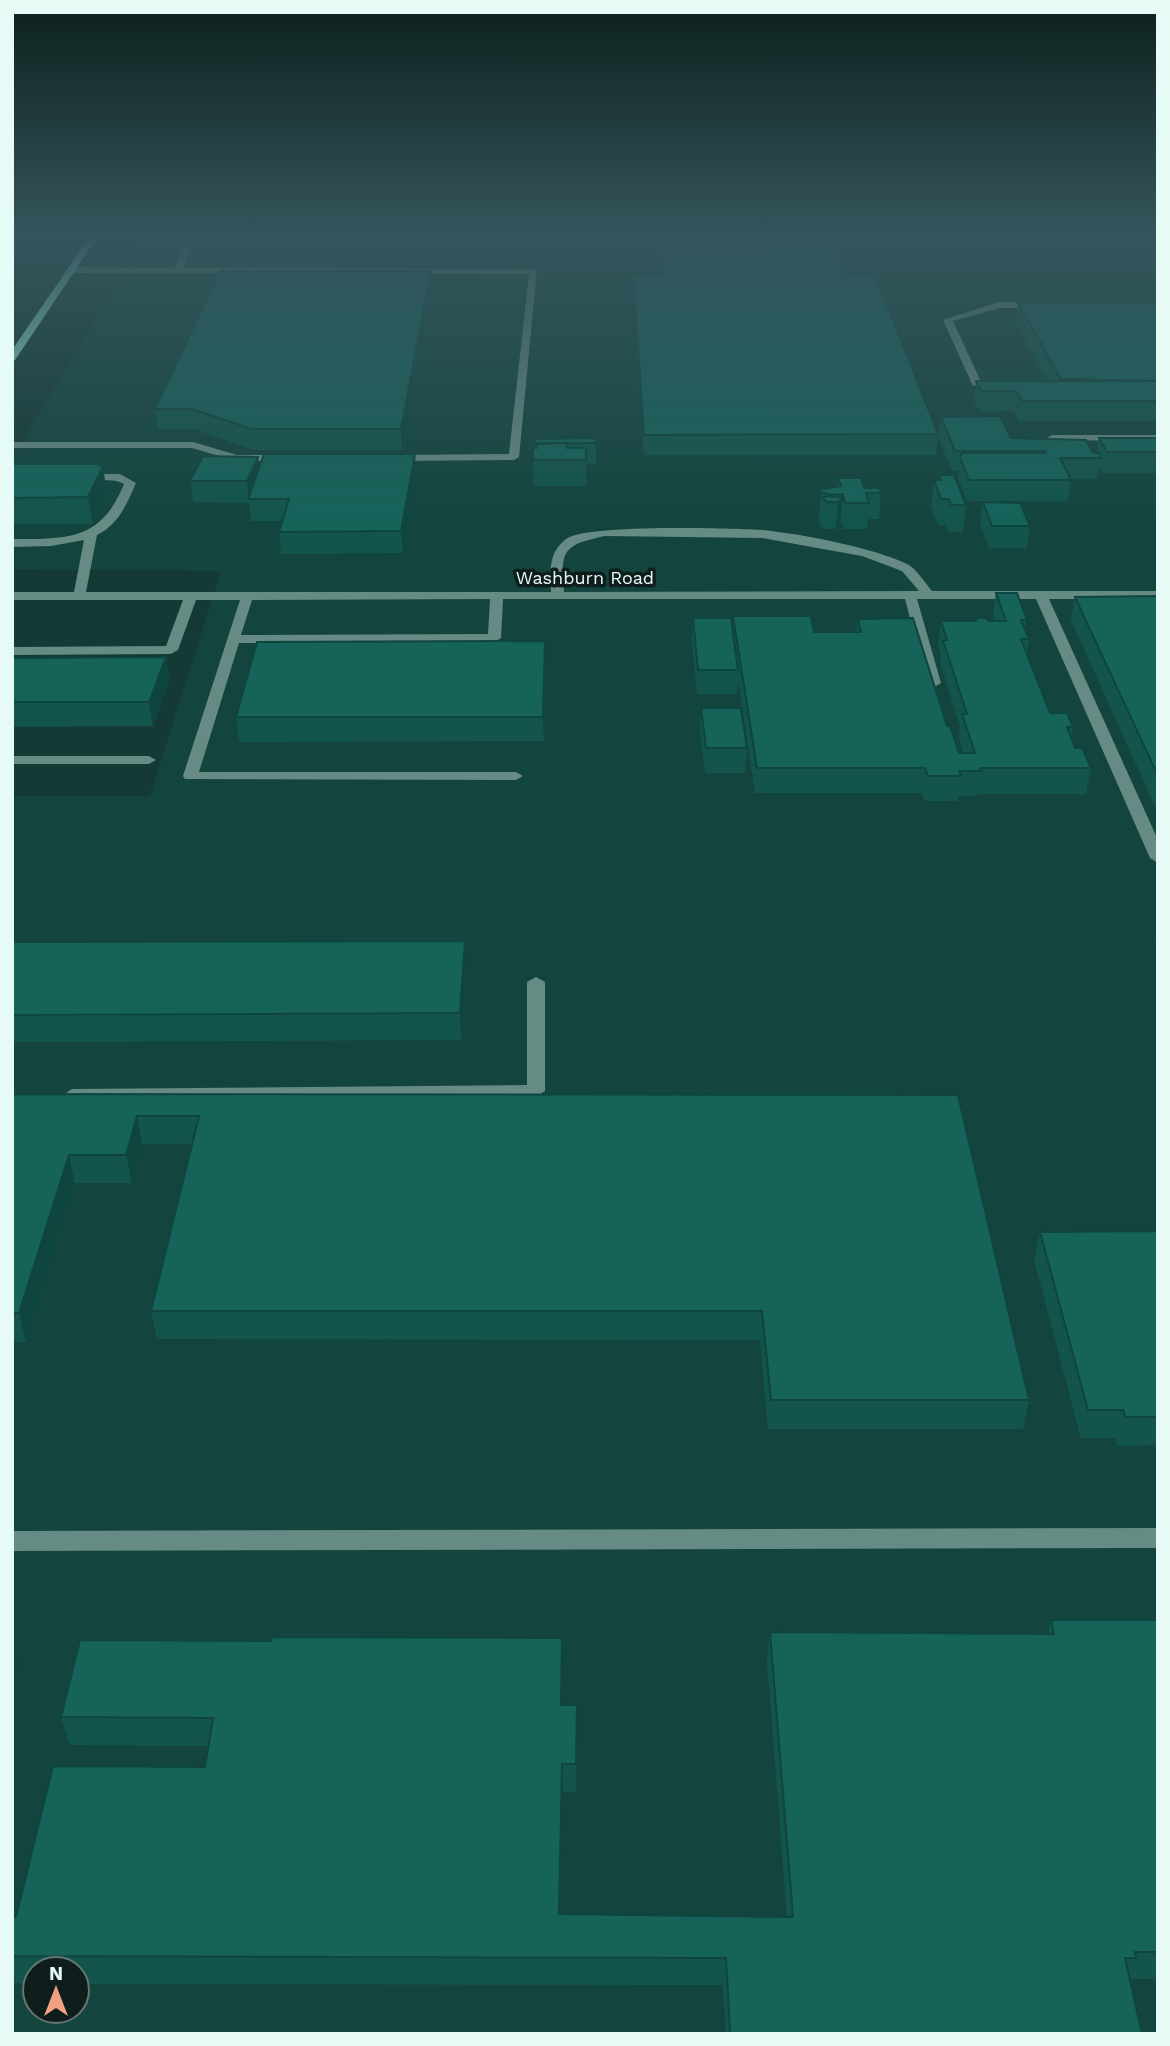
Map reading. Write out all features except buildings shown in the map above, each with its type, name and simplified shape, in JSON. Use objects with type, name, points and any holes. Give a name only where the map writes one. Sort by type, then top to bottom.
[{"type":"main road","points":[[12,358],[30,330]]},
{"type":"street","points":[[375,458],[514,457],[528,330]]},
{"type":"street","points":[[953,330],[977,384]]},
{"type":"street","points":[[1052,438],[1158,438]]},
{"type":"street","points":[[12,445],[194,444],[236,458],[305,458]]},
{"type":"street","points":[[12,542],[49,543],[91,536],[111,522],[130,484],[120,477],[66,477]]},
{"type":"street","points":[[558,596],[556,571],[559,552],[573,539],[605,532],[762,534],[865,553],[906,568],[929,596]]},
{"type":"street","points":[[79,596],[91,536]]},
{"type":"street","name":"Washburn Road","points":[[12,596],[1158,595]]},
{"type":"street","points":[[12,651],[171,650],[191,596]]},
{"type":"street","points":[[247,596],[190,776],[516,776]]},
{"type":"street","points":[[232,639],[494,638],[498,596]]},
{"type":"street","points":[[910,596],[934,683]]},
{"type":"street","points":[[1041,596],[1158,858]]},
{"type":"street","points":[[12,760],[149,760]]},
{"type":"street","points":[[54,1095],[536,1091],[536,982]]},
{"type":"street","points":[[12,1541],[1158,1538]]},
{"type":"shaded area","points":[[89,330],[1158,330],[1158,2034],[12,2034],[12,796],[150,796],[221,571],[12,569],[12,459]]}]
